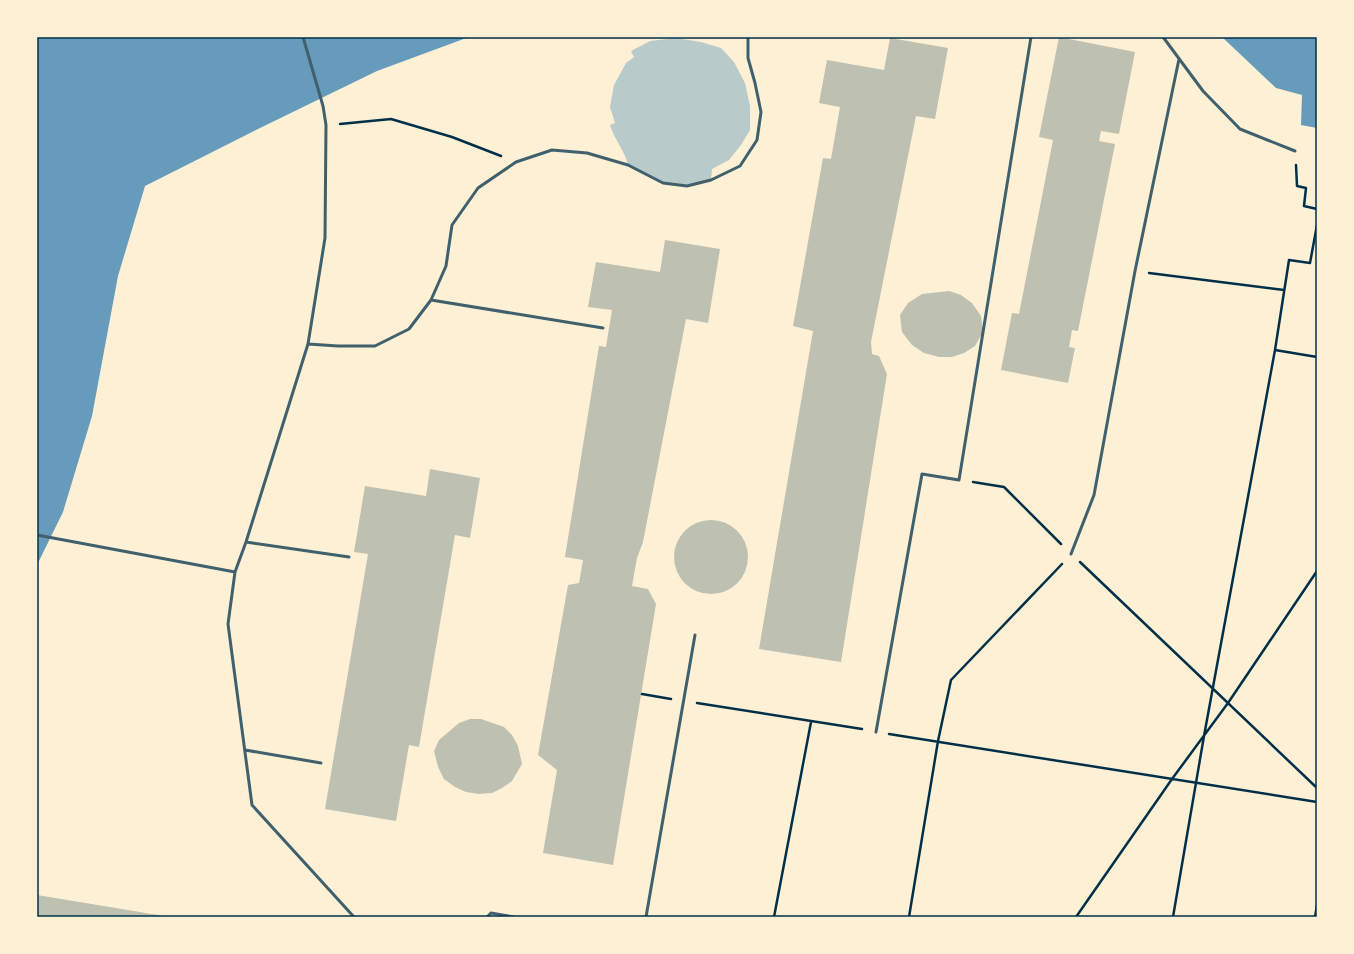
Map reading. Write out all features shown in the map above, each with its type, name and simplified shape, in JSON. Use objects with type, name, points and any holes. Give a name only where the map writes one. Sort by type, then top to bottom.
[{"type":"lane","points":[[303,37],[323,106],[326,125],[325,238],[308,344],[246,542],[235,572],[228,624],[252,805],[354,917]]},
{"type":"lane","points":[[308,344],[375,346],[409,329],[431,300],[446,266],[452,225],[478,188],[516,162],[552,150],[587,153],[628,166],[663,183],[687,186],[711,180],[740,166],[757,140],[761,112],[748,58],[748,37]]},
{"type":"lane","points":[[876,732],[922,474],[959,480],[1031,37]]},
{"type":"lane","points":[[1163,37],[1203,91],[1240,129],[1295,151]]},
{"type":"lane","points":[[1071,554],[1094,495],[1135,271],[1179,59]]},
{"type":"lane","points":[[431,300],[603,328]]},
{"type":"lane","points":[[37,535],[235,572]]},
{"type":"lane","points":[[246,542],[349,557]]},
{"type":"lane","points":[[646,917],[695,635]]},
{"type":"lane","points":[[245,750],[321,763]]},
{"type":"lane","points":[[488,917],[491,913],[514,917]]},
{"type":"path","points":[[326,125],[391,119],[452,137],[516,162]]},
{"type":"path","points":[[1295,151],[1297,186],[1306,188],[1304,206],[1317,209]]},
{"type":"path","points":[[1173,917],[1204,736],[1275,350],[1289,260],[1310,263],[1317,225]]},
{"type":"path","points":[[1135,271],[1284,290]]},
{"type":"path","points":[[1275,350],[1317,357]]},
{"type":"path","points":[[959,480],[1004,487],[1071,554],[1317,788]]},
{"type":"path","points":[[909,917],[938,741],[952,680],[1071,554]]},
{"type":"path","points":[[1076,917],[1172,779],[1228,703],[1317,571]]},
{"type":"path","points":[[642,694],[1317,802]]},
{"type":"path","points":[[774,917],[811,722]]},
{"type":"path","points":[[1315,917],[1317,905]]},
{"type":"shaded area","points":[[676,38],[701,42],[721,48],[734,62],[745,83],[750,106],[750,130],[741,145],[729,160],[712,169],[711,180],[687,186],[663,183],[628,165],[610,125],[615,123],[610,107],[614,85],[626,63],[634,57],[631,51],[650,41]]},
{"type":"water","points":[[37,37],[469,37],[377,71],[145,186],[118,276],[92,416],[63,512],[37,565]]},
{"type":"water","points":[[1222,37],[1317,37],[1317,128],[1301,125],[1302,95],[1276,88]]},
{"type":"building","points":[[1059,37],[1135,52],[1119,134],[1101,131],[1099,141],[1115,144],[1078,331],[1072,330],[1069,347],[1075,348],[1068,383],[1001,370],[1012,313],[1019,314],[1053,140],[1039,137]]},
{"type":"building","points":[[890,38],[948,48],[935,119],[916,116],[871,342],[872,354],[879,356],[887,374],[841,662],[759,649],[813,331],[793,326],[823,158],[831,159],[840,107],[819,103],[827,60],[884,70]]},
{"type":"building","points":[[665,240],[720,249],[708,323],[686,319],[643,542],[637,558],[632,586],[648,589],[656,604],[613,865],[543,853],[557,770],[538,755],[568,585],[579,583],[583,560],[565,557],[599,346],[606,347],[612,310],[588,307],[596,262],[660,272]]},
{"type":"building","points":[[949,291],[961,295],[972,303],[981,316],[983,332],[975,346],[964,353],[952,357],[939,357],[924,353],[912,345],[902,332],[900,315],[908,303],[922,294]]},
{"type":"building","points":[[430,469],[480,478],[470,538],[455,535],[419,747],[409,745],[396,821],[325,809],[368,554],[354,552],[365,486],[426,496]]},
{"type":"building","points":[[711,520],[732,526],[742,536],[748,557],[742,578],[732,588],[711,594],[690,588],[680,578],[674,557],[680,536],[690,526]]},
{"type":"building","points":[[470,719],[481,719],[504,727],[512,735],[518,746],[522,764],[512,781],[492,793],[479,794],[466,792],[455,787],[444,779],[438,767],[434,751],[439,740],[459,723]]},
{"type":"building","points":[[37,895],[164,916],[164,917],[37,917]]}]
